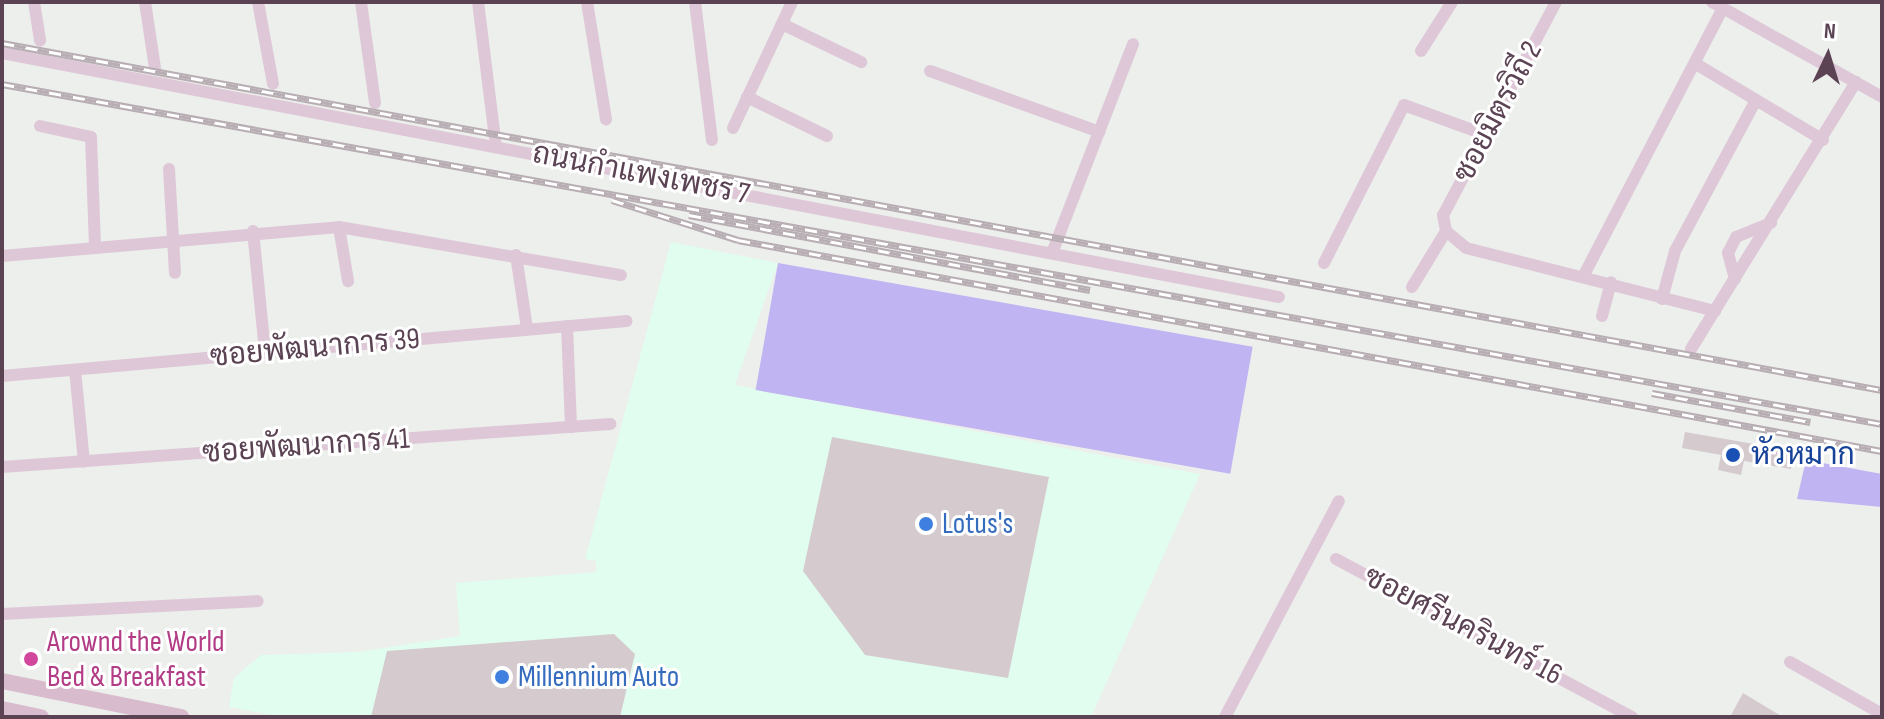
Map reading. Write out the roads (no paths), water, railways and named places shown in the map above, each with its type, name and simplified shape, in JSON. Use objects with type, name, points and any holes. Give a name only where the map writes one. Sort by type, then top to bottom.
[{"type":"main road","points":[[2,681],[181,717]]},
{"type":"main road","points":[[2,709],[41,717]]},
{"type":"street","points":[[34,2],[40,41]]},
{"type":"street","points":[[145,2],[155,68]]},
{"type":"street","points":[[258,2],[273,84]]},
{"type":"street","points":[[361,2],[375,103]]},
{"type":"street","points":[[478,2],[496,147]]},
{"type":"street","points":[[587,2],[606,119]]},
{"type":"street","points":[[695,2],[712,140]]},
{"type":"street","points":[[733,128],[792,2]]},
{"type":"street","points":[[1421,51],[1452,2]]},
{"type":"street","name":"ซอยมิตรวิถี 2","points":[[1412,287],[1445,227],[1486,135],[1556,2]]},
{"type":"street","points":[[1585,273],[1696,64],[1717,5],[1882,97]]},
{"type":"street","points":[[782,24],[861,62]]},
{"type":"street","points":[[1052,253],[1133,44]]},
{"type":"street","name":"ถนนกำแพงเพชร 7","points":[[2,53],[1279,297]]},
{"type":"street","points":[[1696,64],[1823,140]]},
{"type":"street","points":[[930,71],[1099,132]]},
{"type":"street","points":[[1691,349],[1823,140],[1856,82]]},
{"type":"street","points":[[747,97],[827,136]]},
{"type":"street","points":[[1662,299],[1675,251],[1756,100]]},
{"type":"street","points":[[1324,263],[1404,105],[1486,135]]},
{"type":"street","points":[[40,126],[91,137],[95,247]]},
{"type":"street","points":[[169,169],[168,239],[175,273]]},
{"type":"street","points":[[1735,279],[1728,253],[1736,237],[1771,223]]},
{"type":"street","points":[[2,256],[253,231],[339,227],[621,275]]},
{"type":"street","points":[[339,227],[348,281]]},
{"type":"street","points":[[1445,227],[1466,248],[1585,273],[1662,299],[1715,311]]},
{"type":"street","points":[[253,231],[265,352]]},
{"type":"street","points":[[516,255],[527,329]]},
{"type":"street","points":[[1602,316],[1611,282]]},
{"type":"street","name":"ซอยพัฒนาการ 39","points":[[2,376],[627,321]]},
{"type":"street","points":[[567,326],[571,427]]},
{"type":"street","points":[[75,370],[84,462]]},
{"type":"street","name":"ซอยพัฒนาการ 41","points":[[2,467],[610,424]]},
{"type":"street","points":[[1225,717],[1339,501]]},
{"type":"street","name":"ซอยศรีนครินทร์ 16","points":[[1336,559],[1632,717]]},
{"type":"street","points":[[2,614],[258,601]]},
{"type":"street","points":[[1790,662],[1882,714]]},
{"type":"railway","points":[[2,43],[1882,390]]},
{"type":"railway","points":[[2,84],[1882,424]]},
{"type":"railway","points":[[612,200],[738,240],[1882,451]]},
{"type":"railway","points":[[689,215],[1090,290]]},
{"type":"railway","points":[[1652,393],[1810,422]]},
{"type":"place","name":"หัวหมาก","points":[[1733,455]]},
{"type":"place","name":"Lotus's","points":[[926,524]]},
{"type":"place","name":"Arownd the World Bed & Breakfast","points":[[31,659]]},
{"type":"place","name":"Millennium Auto","points":[[502,677]]}]
